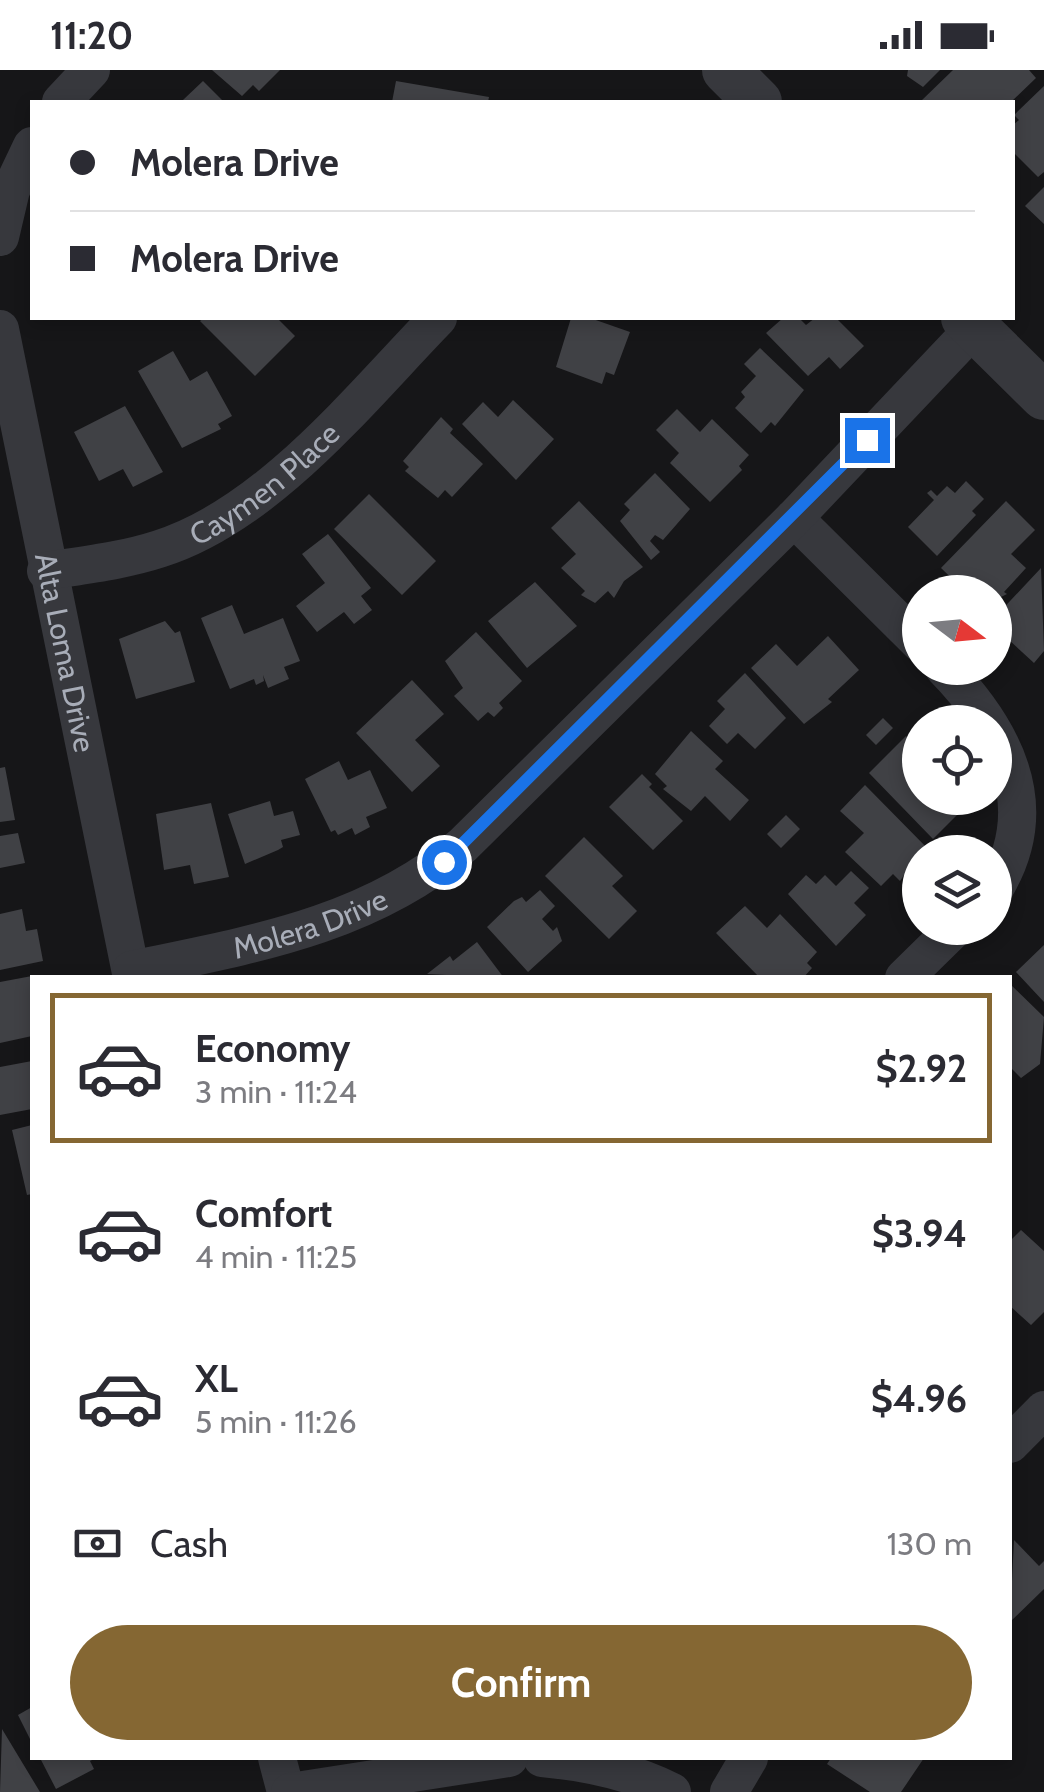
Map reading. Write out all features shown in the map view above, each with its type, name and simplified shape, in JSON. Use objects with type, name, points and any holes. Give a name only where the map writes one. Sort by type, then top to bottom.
[{"type":"street","points":[[63,100],[91,70]]},
{"type":"street","points":[[726,70],[756,100]]},
{"type":"street","points":[[0,237],[12,190],[30,150]]},
{"type":"street","name":"Caymen Place","points":[[46,571],[162,548],[222,518],[314,445],[436,320]]},
{"type":"street","points":[[970,322],[1044,396]]},
{"type":"street","name":"Molera Drive","points":[[132,974],[281,936],[378,904],[424,879],[464,846],[794,518],[970,322]]},
{"type":"street","name":"Alta Loma Drive","points":[[0,329],[46,571],[132,974]]},
{"type":"street","points":[[794,518],[902,625]]},
{"type":"street","points":[[959,685],[1017,750],[1031,786],[1032,816],[1026,848],[1012,866]]},
{"type":"street","points":[[907,975],[938,945]]},
{"type":"street","points":[[1012,1442],[1044,1410]]},
{"type":"street","points":[[278,1760],[288,1792],[496,1760]]},
{"type":"street","points":[[563,1760],[653,1782],[672,1792]]},
{"type":"street","points":[[729,1792],[748,1760]]},
{"type":"building","points":[[212,70],[280,70],[259,91],[253,85],[242,96]]},
{"type":"building","points":[[908,70],[940,70],[923,87],[907,76]]},
{"type":"building","points":[[953,70],[1029,70],[1036,78],[1013,100],[922,100]]},
{"type":"building","points":[[203,81],[222,100],[183,100]]},
{"type":"building","points":[[396,81],[489,97],[488,100],[392,100]]},
{"type":"building","points":[[1044,86],[1044,172],[1038,177],[1015,154],[1015,123],[1019,120],[1015,114]]},
{"type":"building","points":[[1044,187],[1044,224],[1025,206]]},
{"type":"building","points":[[279,320],[295,336],[255,376],[200,321]]},
{"type":"building","points":[[570,320],[596,320],[630,332],[614,375],[606,372],[602,384],[556,367]]},
{"type":"building","points":[[781,320],[801,320],[806,325],[812,320],[838,320],[864,346],[840,369],[829,357],[808,376],[766,333]]},
{"type":"building","points":[[760,348],[804,390],[775,426],[771,422],[761,433],[735,408],[745,397],[741,392],[756,376],[744,364]]},
{"type":"building","points":[[173,351],[190,381],[207,371],[232,416],[218,424],[221,429],[182,448],[138,371]]},
{"type":"building","points":[[513,400],[554,439],[516,480],[462,424],[483,402],[498,417]]},
{"type":"building","points":[[125,406],[163,472],[133,487],[123,469],[99,481],[74,432]]},
{"type":"building","points":[[677,409],[700,432],[712,419],[749,455],[739,466],[742,470],[710,502],[670,463],[679,453],[656,430]]},
{"type":"building","points":[[441,417],[453,429],[450,433],[483,464],[452,497],[445,490],[438,498],[405,471],[409,467],[403,461]]},
{"type":"building","points":[[655,473],[690,509],[663,540],[655,535],[650,541],[660,552],[651,560],[620,521],[630,510],[624,504]]},
{"type":"building","points":[[966,481],[984,499],[972,511],[976,515],[937,556],[908,527],[934,500],[927,493],[931,490],[937,496],[947,486],[955,493]]},
{"type":"building","points":[[369,494],[436,561],[402,595],[334,529]]},
{"type":"building","points":[[579,501],[643,567],[624,581],[614,598],[608,591],[595,603],[581,595],[585,591],[561,568],[576,554],[551,528]]},
{"type":"building","points":[[1006,501],[1035,530],[1011,554],[1026,568],[1012,583],[1012,575],[948,575],[941,568]]},
{"type":"building","points":[[328,534],[371,588],[361,596],[372,610],[354,624],[344,612],[317,632],[296,606],[325,583],[302,554]]},
{"type":"building","points":[[1041,568],[1044,651],[1034,663],[1012,643],[1012,599]]},
{"type":"building","points":[[535,582],[577,626],[527,668],[488,621]]},
{"type":"building","points":[[232,605],[244,634],[283,618],[300,661],[284,667],[289,679],[268,688],[263,675],[264,681],[256,685],[254,679],[230,689],[201,618]]},
{"type":"building","points":[[165,621],[175,633],[180,631],[195,682],[136,699],[119,639]]},
{"type":"building","points":[[476,632],[522,681],[499,703],[503,708],[494,717],[488,712],[478,721],[454,696],[463,688],[445,661]]},
{"type":"building","points":[[828,636],[859,670],[828,699],[832,702],[804,724],[751,668],[776,644],[797,666]]},
{"type":"building","points":[[745,673],[786,718],[755,749],[738,733],[727,744],[709,726],[725,709],[717,701]]},
{"type":"building","points":[[412,680],[444,714],[415,740],[440,766],[412,792],[356,733]]},
{"type":"building","points":[[883,718],[893,728],[876,745],[866,735]]},
{"type":"building","points":[[691,731],[723,761],[715,769],[749,800],[730,821],[705,796],[691,811],[663,789],[667,786],[655,774]]},
{"type":"building","points":[[902,740],[902,807],[869,773]]},
{"type":"building","points":[[339,761],[348,780],[370,770],[387,808],[366,817],[370,827],[355,835],[352,828],[338,835],[335,830],[331,832],[305,779]]},
{"type":"building","points":[[5,767],[15,820],[0,822],[0,768]]},
{"type":"building","points":[[642,774],[652,784],[649,787],[683,821],[653,850],[609,807]]},
{"type":"building","points":[[865,785],[914,835],[902,835],[900,881],[893,874],[881,886],[845,852],[864,833],[840,811]]},
{"type":"building","points":[[270,801],[274,816],[293,811],[300,835],[281,840],[283,847],[245,864],[228,814]]},
{"type":"building","points":[[211,803],[229,877],[194,884],[190,865],[164,870],[156,814]]},
{"type":"building","points":[[786,815],[800,829],[781,848],[767,834]]},
{"type":"building","points":[[910,815],[957,815],[937,835],[929,835]]},
{"type":"building","points":[[18,833],[25,863],[0,868],[0,836]]},
{"type":"building","points":[[584,837],[623,876],[612,886],[637,911],[609,939],[545,876]]},
{"type":"building","points":[[851,871],[869,888],[854,903],[866,915],[836,946],[788,894],[806,875],[816,884],[825,875],[836,886]]},
{"type":"building","points":[[540,890],[555,906],[542,919],[553,931],[557,927],[562,941],[528,972],[487,927],[514,901],[522,897],[526,902]]},
{"type":"building","points":[[745,906],[767,928],[780,914],[817,952],[807,963],[812,968],[806,975],[757,975],[716,933]]},
{"type":"building","points":[[22,909],[26,931],[37,929],[43,961],[0,970],[0,914]]},
{"type":"building","points":[[477,942],[502,975],[427,974],[450,956],[453,961]]},
{"type":"building","points":[[1044,945],[1044,1002],[1016,972]]},
{"type":"building","points":[[30,976],[30,1036],[0,1043],[0,982]]},
{"type":"building","points":[[1012,986],[1044,1017],[1040,1064],[1021,1078],[1012,1069]]},
{"type":"building","points":[[30,1061],[30,1109],[0,1115],[0,1067]]},
{"type":"building","points":[[30,1126],[30,1194],[27,1195],[12,1130]]},
{"type":"building","points":[[1021,1230],[1044,1251],[1044,1312],[1031,1325],[1012,1308],[1012,1239]]},
{"type":"building","points":[[1014,1540],[1039,1566],[1044,1561],[1044,1589],[1012,1620]]},
{"type":"building","points":[[30,1708],[30,1739],[18,1715]]},
{"type":"building","points":[[2,1729],[40,1792],[0,1792]]},
{"type":"building","points":[[41,1760],[92,1760],[94,1769],[56,1789]]},
{"type":"building","points":[[830,1760],[923,1760],[901,1792],[870,1792],[827,1764]]},
{"type":"route","points":[[444,862],[794,518],[867,440]]}]
